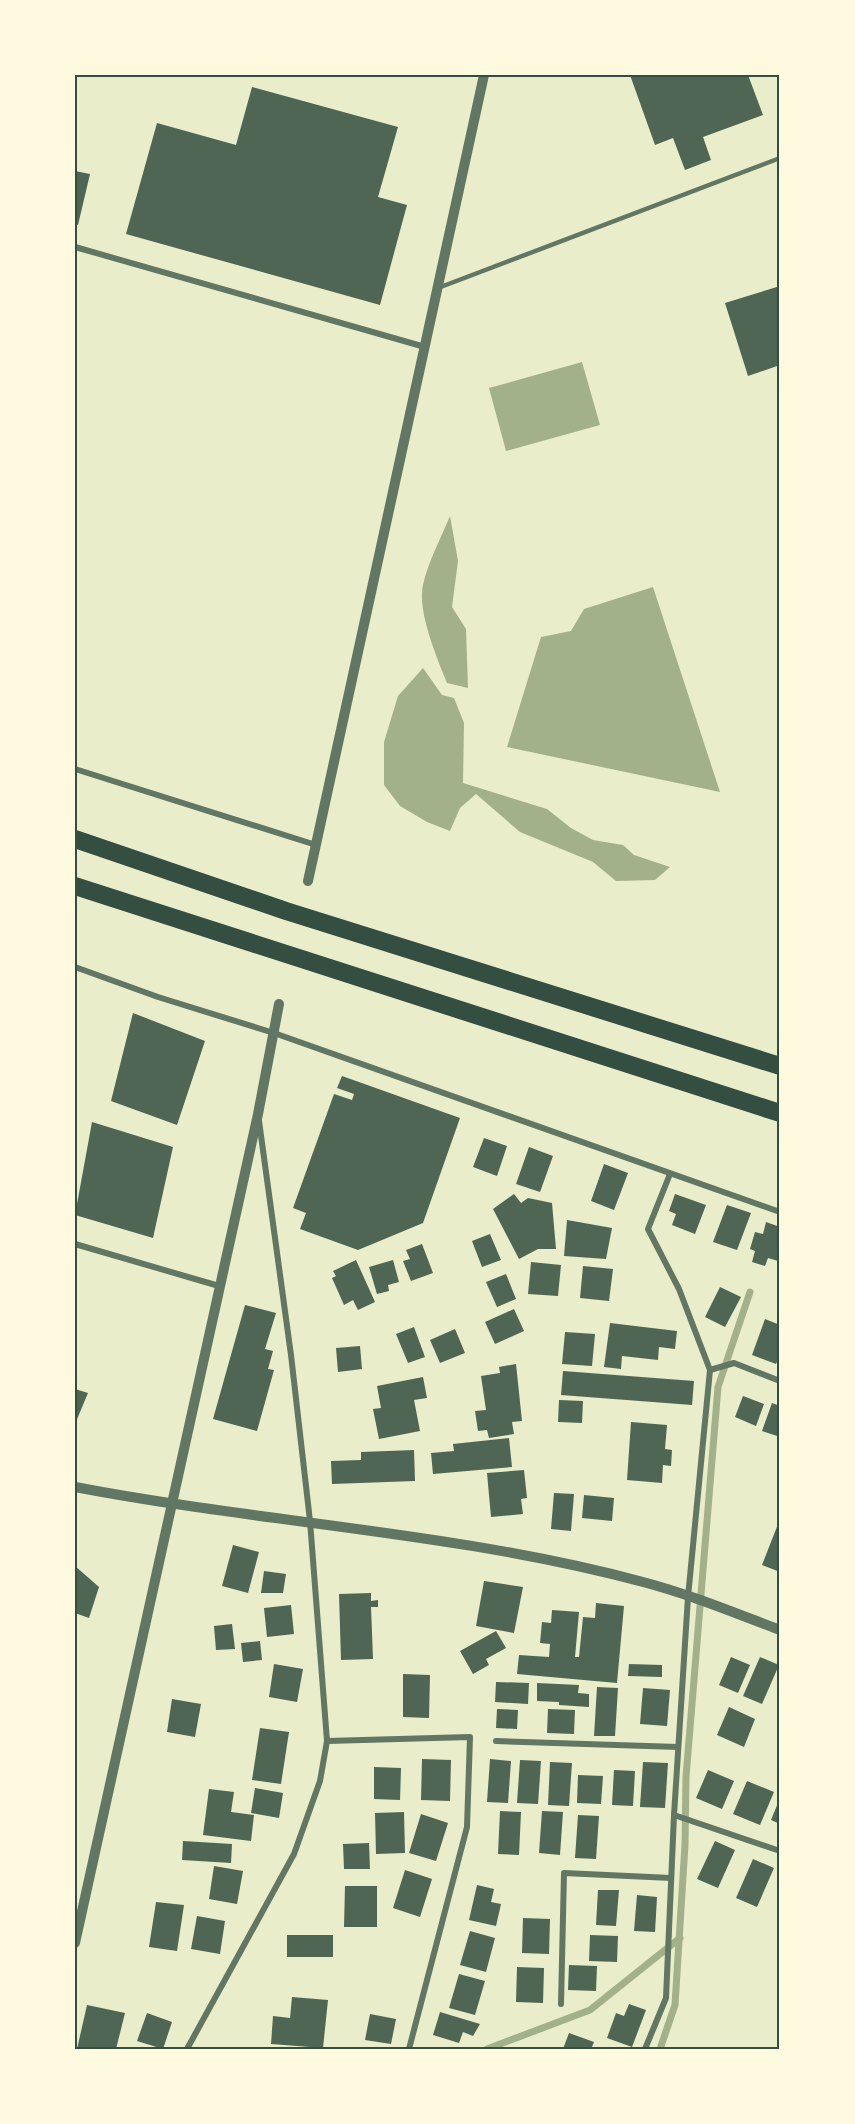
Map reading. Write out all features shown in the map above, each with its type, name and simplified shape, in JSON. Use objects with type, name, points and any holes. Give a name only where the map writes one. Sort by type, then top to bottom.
[{"type":"highway","points":[[75,839],[286,911],[780,1066]]},
{"type":"highway","points":[[75,886],[780,1113]]},
{"type":"street","points":[[308,881],[484,75]]},
{"type":"street","points":[[75,247],[425,347]]},
{"type":"street","points":[[75,769],[316,845]]},
{"type":"street","points":[[75,967],[158,998],[274,1034],[780,1212]]},
{"type":"street","points":[[75,1943],[258,1114],[279,1004]]},
{"type":"street","points":[[187,2049],[294,1854],[320,1781],[327,1741],[310,1521],[291,1355],[258,1114]]},
{"type":"street","points":[[645,2049],[666,1998],[674,1815],[688,1597],[710,1370],[679,1289],[648,1228],[670,1173]]},
{"type":"street","points":[[75,1244],[219,1286]]},
{"type":"street","points":[[710,1370],[734,1363],[780,1381]]},
{"type":"street","points":[[75,1487],[170,1505],[310,1521],[555,1561],[645,1582],[780,1630]]},
{"type":"street","points":[[327,1741],[470,1737],[467,1827],[409,2049]]},
{"type":"street","points":[[496,1741],[678,1747]]},
{"type":"street","points":[[674,1815],[780,1851]]},
{"type":"street","points":[[561,2004],[564,1873],[671,1878]]},
{"type":"lane","points":[[438,288],[780,158]]},
{"type":"shaded area","points":[[582,362],[600,425],[506,451],[489,388]]},
{"type":"shaded area","points":[[450,516],[458,561],[452,607],[466,629],[468,688],[447,683],[429,634],[423,608],[425,576]]},
{"type":"shaded area","points":[[653,587],[720,792],[507,747],[541,637],[571,631],[584,609]]},
{"type":"shaded area","points":[[423,668],[442,695],[454,698],[464,723],[463,783],[547,809],[571,828],[593,840],[623,845],[634,855],[670,867],[655,880],[616,881],[593,862],[520,832],[476,794],[460,808],[450,831],[427,822],[400,806],[384,785],[384,742],[398,696]]},
{"type":"building","points":[[630,75],[748,75],[763,115],[703,137],[711,160],[685,170],[673,138],[655,145]]},
{"type":"building","points":[[252,87],[398,127],[378,197],[407,205],[380,305],[126,234],[157,123],[236,145]]},
{"type":"building","points":[[75,171],[90,174],[78,225],[75,224]]},
{"type":"building","points":[[780,286],[780,365],[748,376],[725,303]]},
{"type":"building","points":[[133,1013],[205,1041],[177,1125],[111,1101]]},
{"type":"building","points":[[342,1076],[460,1118],[423,1223],[358,1250],[300,1229],[306,1213],[293,1208],[334,1094],[352,1100],[354,1094],[337,1088]]},
{"type":"building","points":[[92,1122],[173,1147],[153,1238],[75,1215]]},
{"type":"building","points":[[484,1138],[507,1146],[497,1176],[473,1167]]},
{"type":"building","points":[[529,1147],[553,1156],[540,1192],[516,1184]]},
{"type":"building","points":[[604,1164],[628,1173],[614,1210],[591,1201]]},
{"type":"building","points":[[514,1194],[521,1203],[528,1198],[552,1203],[556,1249],[538,1249],[519,1259],[493,1209]]},
{"type":"building","points":[[675,1194],[706,1205],[695,1234],[672,1225],[676,1214],[669,1211]]},
{"type":"building","points":[[727,1205],[751,1213],[737,1250],[713,1242]]},
{"type":"building","points":[[567,1220],[612,1228],[606,1259],[564,1256]]},
{"type":"building","points":[[766,1222],[780,1227],[780,1254],[778,1261],[768,1258],[765,1266],[752,1262],[755,1251],[750,1249],[755,1232],[763,1234]]},
{"type":"building","points":[[490,1234],[501,1260],[482,1267],[472,1241]]},
{"type":"building","points":[[422,1244],[433,1273],[411,1281],[403,1261],[410,1259],[406,1250]]},
{"type":"building","points":[[356,1260],[375,1302],[358,1310],[353,1300],[344,1305],[332,1278],[336,1276],[333,1271]]},
{"type":"building","points":[[393,1260],[399,1282],[388,1285],[389,1291],[377,1294],[369,1267]]},
{"type":"building","points":[[531,1262],[561,1265],[558,1296],[528,1294]]},
{"type":"building","points":[[583,1266],[613,1269],[609,1301],[580,1298]]},
{"type":"building","points":[[506,1274],[516,1299],[497,1307],[486,1282]]},
{"type":"building","points":[[720,1287],[741,1297],[725,1327],[705,1317]]},
{"type":"building","points":[[245,1305],[276,1313],[265,1349],[273,1351],[268,1369],[274,1370],[257,1431],[213,1419]]},
{"type":"building","points":[[514,1309],[524,1331],[495,1344],[485,1322]]},
{"type":"building","points":[[765,1319],[780,1325],[780,1355],[776,1364],[752,1355]]},
{"type":"building","points":[[610,1323],[677,1331],[675,1349],[659,1347],[658,1360],[622,1356],[621,1369],[604,1367]]},
{"type":"building","points":[[414,1327],[425,1357],[408,1363],[396,1334]]},
{"type":"building","points":[[455,1329],[465,1353],[440,1363],[430,1340]]},
{"type":"building","points":[[565,1332],[595,1334],[592,1366],[562,1364]]},
{"type":"building","points":[[360,1346],[362,1369],[338,1372],[336,1348]]},
{"type":"building","points":[[516,1364],[522,1421],[512,1422],[514,1434],[489,1438],[487,1430],[478,1431],[475,1411],[486,1410],[481,1376],[500,1373],[499,1367]]},
{"type":"building","points":[[563,1371],[694,1381],[692,1405],[561,1395]]},
{"type":"building","points":[[423,1377],[427,1398],[414,1400],[420,1431],[379,1439],[373,1409],[381,1408],[377,1386]]},
{"type":"building","points":[[75,1389],[88,1393],[75,1424]]},
{"type":"building","points":[[743,1396],[764,1404],[756,1426],[735,1417]]},
{"type":"building","points":[[559,1400],[583,1401],[582,1423],[558,1422]]},
{"type":"building","points":[[772,1403],[780,1406],[780,1437],[762,1431]]},
{"type":"building","points":[[631,1422],[667,1425],[665,1449],[672,1450],[671,1466],[663,1465],[662,1483],[627,1480]]},
{"type":"building","points":[[509,1438],[512,1467],[433,1474],[431,1453],[454,1451],[453,1444]]},
{"type":"building","points":[[414,1450],[415,1481],[332,1484],[331,1461],[361,1460],[361,1452]]},
{"type":"building","points":[[524,1470],[527,1498],[521,1499],[523,1514],[491,1517],[487,1473]]},
{"type":"building","points":[[554,1493],[574,1494],[571,1531],[551,1529]]},
{"type":"building","points":[[584,1495],[614,1498],[612,1521],[582,1518]]},
{"type":"building","points":[[780,1519],[780,1572],[762,1565]]},
{"type":"building","points":[[233,1545],[259,1552],[248,1593],[222,1586]]},
{"type":"building","points":[[75,1566],[99,1587],[89,1618],[75,1613]]},
{"type":"building","points":[[264,1571],[286,1574],[283,1593],[261,1593]]},
{"type":"building","points":[[484,1581],[523,1587],[514,1633],[476,1626]]},
{"type":"building","points":[[371,1593],[371,1601],[378,1600],[378,1607],[371,1607],[373,1659],[341,1660],[339,1594]]},
{"type":"building","points":[[596,1603],[624,1606],[617,1683],[517,1674],[519,1655],[549,1657],[550,1644],[540,1643],[542,1622],[551,1623],[552,1610],[579,1612],[575,1657],[579,1657],[583,1617],[595,1618]]},
{"type":"building","points":[[291,1605],[294,1634],[267,1637],[264,1608]]},
{"type":"building","points":[[232,1624],[235,1649],[216,1650],[214,1626]]},
{"type":"building","points":[[496,1631],[506,1648],[486,1659],[489,1665],[473,1674],[460,1651]]},
{"type":"building","points":[[260,1641],[262,1660],[243,1662],[241,1643]]},
{"type":"building","points":[[731,1657],[750,1665],[738,1693],[719,1685]]},
{"type":"building","points":[[760,1657],[779,1665],[762,1704],[743,1696]]},
{"type":"building","points":[[274,1664],[303,1669],[297,1702],[269,1697]]},
{"type":"building","points":[[629,1664],[662,1665],[662,1677],[628,1676]]},
{"type":"building","points":[[403,1674],[430,1675],[429,1718],[403,1717]]},
{"type":"building","points":[[496,1682],[529,1683],[528,1704],[495,1702]]},
{"type":"building","points":[[537,1683],[579,1685],[578,1693],[589,1694],[589,1707],[537,1701]]},
{"type":"building","points":[[597,1687],[618,1688],[615,1736],[594,1736]]},
{"type":"building","points":[[643,1688],[670,1690],[667,1726],[640,1724]]},
{"type":"building","points":[[172,1699],[201,1704],[195,1737],[167,1732]]},
{"type":"building","points":[[729,1707],[755,1719],[744,1747],[717,1735]]},
{"type":"building","points":[[497,1709],[518,1710],[517,1729],[496,1728]]},
{"type":"building","points":[[548,1709],[575,1710],[574,1734],[547,1733]]},
{"type":"building","points":[[260,1728],[289,1732],[281,1784],[252,1780]]},
{"type":"building","points":[[422,1759],[451,1760],[450,1801],[421,1800]]},
{"type":"building","points":[[490,1759],[511,1761],[508,1803],[487,1802]]},
{"type":"building","points":[[520,1760],[541,1761],[538,1804],[517,1803]]},
{"type":"building","points":[[550,1762],[572,1763],[569,1806],[548,1805]]},
{"type":"building","points":[[643,1762],[668,1763],[665,1808],[640,1807]]},
{"type":"building","points":[[374,1767],[401,1768],[400,1800],[374,1799]]},
{"type":"building","points":[[614,1770],[635,1771],[633,1806],[612,1805]]},
{"type":"building","points":[[708,1770],[734,1781],[722,1809],[696,1798]]},
{"type":"building","points":[[578,1775],[603,1776],[601,1804],[577,1803]]},
{"type":"building","points":[[747,1781],[774,1792],[760,1825],[733,1814]]},
{"type":"building","points":[[255,1788],[283,1793],[279,1818],[251,1813]]},
{"type":"building","points":[[209,1789],[234,1792],[231,1812],[254,1815],[251,1841],[203,1835]]},
{"type":"building","points":[[780,1798],[780,1824],[771,1820]]},
{"type":"building","points":[[500,1811],[521,1812],[519,1855],[498,1854]]},
{"type":"building","points":[[542,1811],[563,1812],[560,1855],[539,1853]]},
{"type":"building","points":[[404,1812],[405,1853],[376,1854],[375,1813]]},
{"type":"building","points":[[421,1814],[448,1823],[436,1861],[409,1853]]},
{"type":"building","points":[[578,1815],[599,1816],[596,1859],[575,1858]]},
{"type":"building","points":[[183,1841],[232,1844],[231,1863],[182,1860]]},
{"type":"building","points":[[715,1841],[735,1850],[718,1888],[697,1879]]},
{"type":"building","points":[[369,1843],[370,1869],[344,1869],[343,1844]]},
{"type":"building","points":[[753,1859],[774,1868],[757,1907],[736,1898]]},
{"type":"building","points":[[214,1866],[243,1871],[237,1904],[209,1899]]},
{"type":"building","points":[[405,1870],[432,1879],[420,1917],[393,1908]]},
{"type":"building","points":[[477,1885],[494,1889],[491,1902],[501,1904],[496,1926],[469,1920]]},
{"type":"building","points":[[345,1886],[377,1886],[377,1927],[344,1927]]},
{"type":"building","points":[[598,1890],[619,1890],[616,1926],[596,1925]]},
{"type":"building","points":[[637,1895],[657,1897],[655,1932],[634,1931]]},
{"type":"building","points":[[156,1902],[184,1905],[177,1951],[149,1947]]},
{"type":"building","points":[[197,1916],[225,1921],[220,1954],[191,1949]]},
{"type":"building","points":[[523,1918],[550,1919],[549,1954],[522,1953]]},
{"type":"building","points":[[470,1931],[495,1938],[486,1972],[460,1965]]},
{"type":"building","points":[[287,1935],[333,1935],[333,1957],[287,1957]]},
{"type":"building","points":[[590,1935],[618,1936],[617,1962],[589,1961]]},
{"type":"building","points":[[569,1965],[597,1966],[596,1991],[568,1990]]},
{"type":"building","points":[[517,1967],[544,1968],[543,2003],[516,2002]]},
{"type":"building","points":[[459,1974],[485,1981],[475,2015],[449,2008]]},
{"type":"building","points":[[292,1997],[328,2000],[323,2048],[271,2044],[273,2016],[290,2018]]},
{"type":"building","points":[[629,2004],[646,2010],[632,2047],[607,2038],[616,2013],[624,2016]]},
{"type":"building","points":[[87,2005],[125,2013],[116,2049],[77,2049]]},
{"type":"building","points":[[440,2012],[480,2024],[473,2036],[463,2032],[459,2043],[433,2035]]},
{"type":"building","points":[[147,2013],[172,2022],[163,2049],[137,2041]]},
{"type":"building","points":[[370,2014],[396,2019],[391,2044],[365,2040]]},
{"type":"building","points":[[569,2033],[594,2042],[591,2049],[563,2049]]},
{"type":"waterway","points":[[660,2049],[675,2005],[685,1845],[686,1777],[718,1387],[750,1292]]},
{"type":"waterway","points":[[487,2049],[590,2010],[680,1938]]}]
